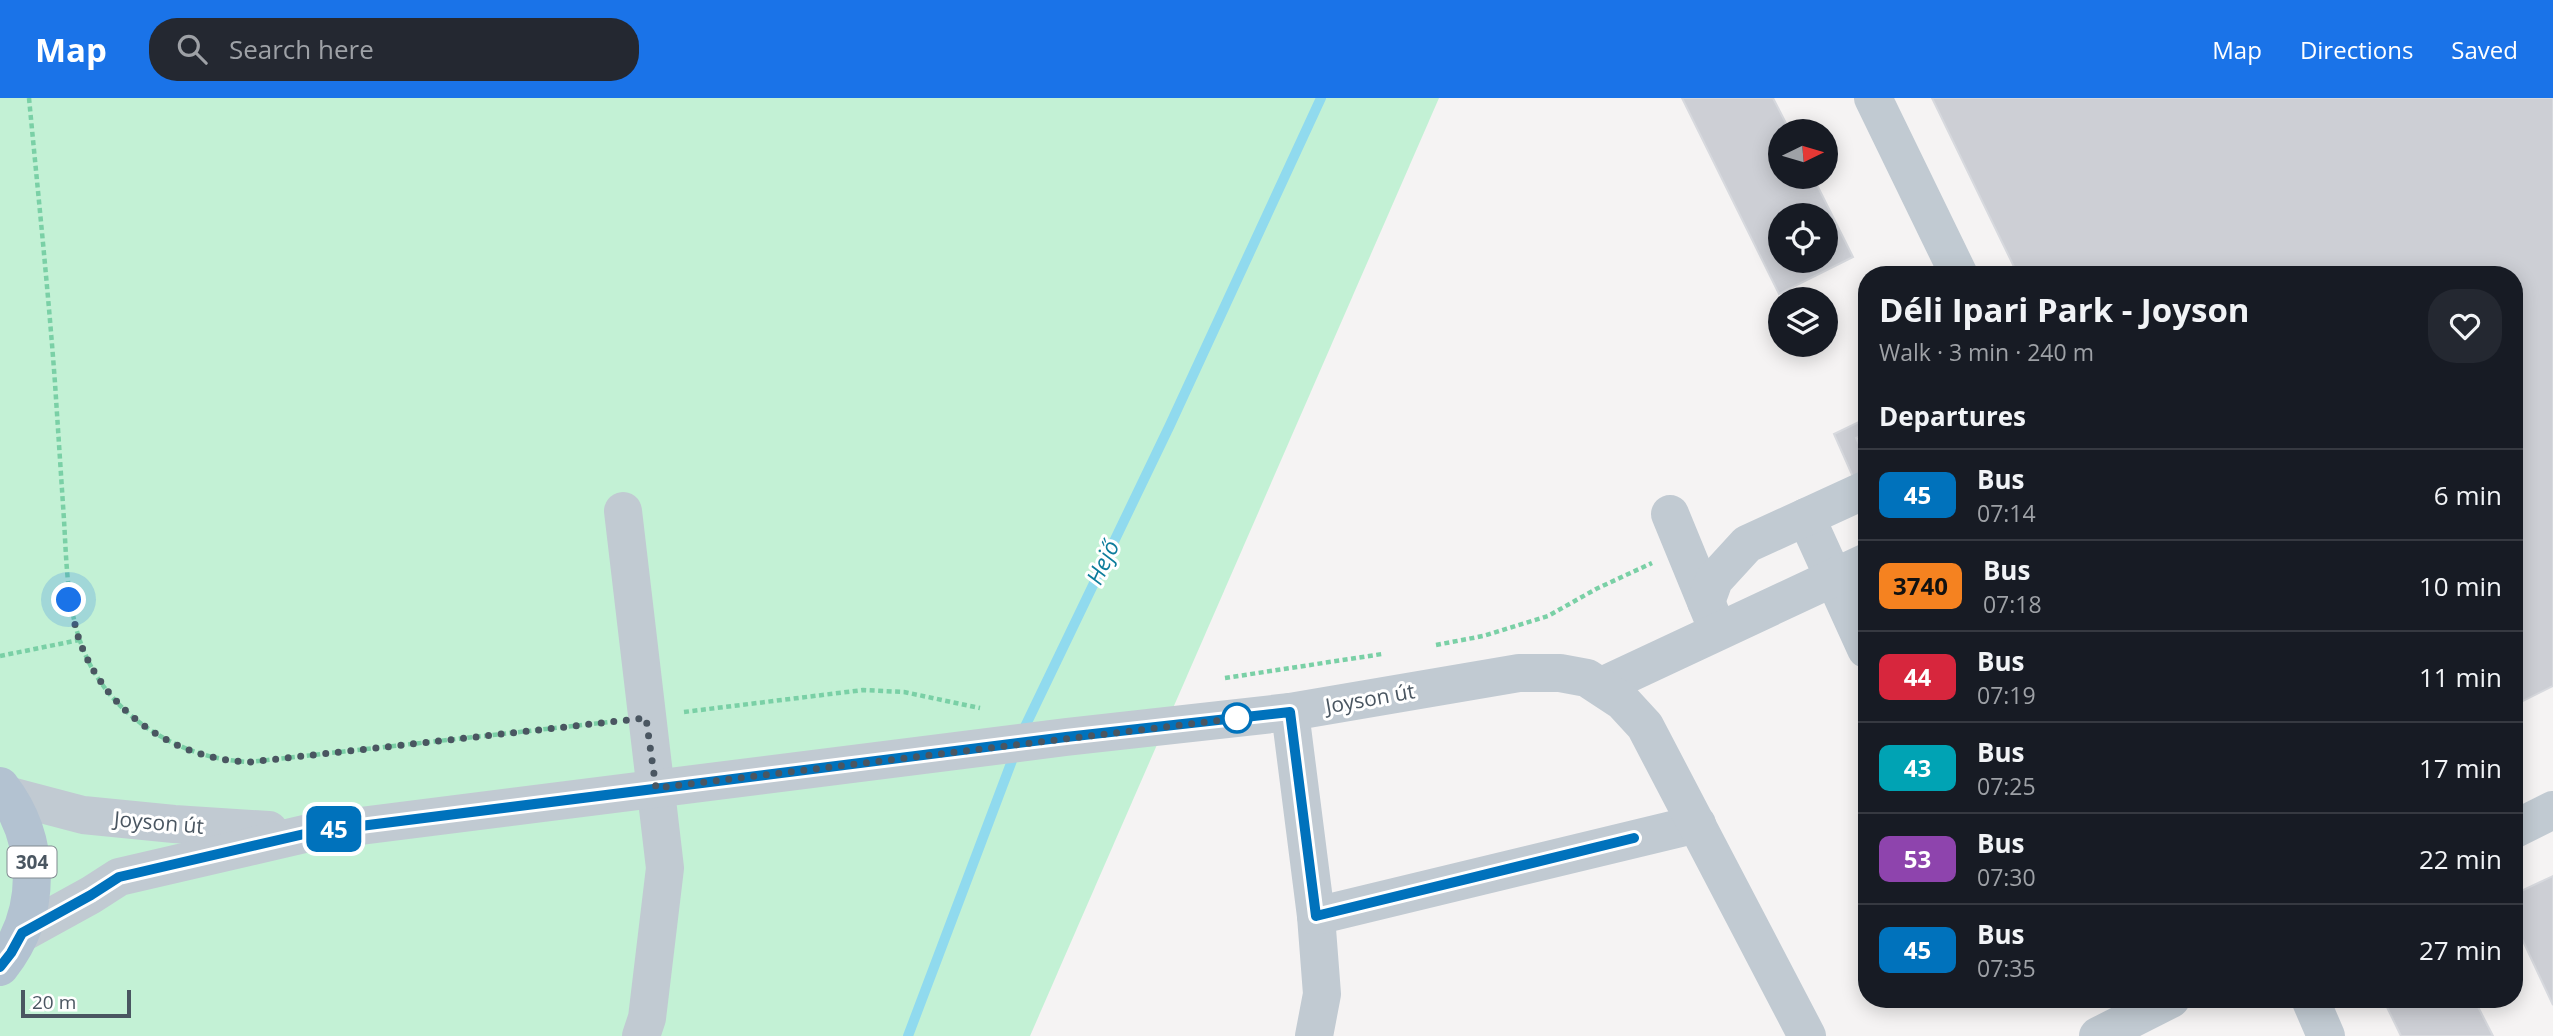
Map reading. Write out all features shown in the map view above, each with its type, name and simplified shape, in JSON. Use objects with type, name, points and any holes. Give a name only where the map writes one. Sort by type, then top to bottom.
[{"type":"main road","name":"304","points":[[0,967],[22,933],[30,905],[33,876],[30,848],[22,820],[4,791]]},
{"type":"street","points":[[1873,98],[1955,266]]},
{"type":"street","points":[[1713,617],[1714,580],[1746,544],[1858,493]]},
{"type":"street","points":[[623,511],[665,869],[647,1018],[641,1036]]},
{"type":"street","points":[[1805,517],[1858,632]]},
{"type":"street","points":[[1677,531],[1713,617]]},
{"type":"street","points":[[1602,686],[1713,617],[1833,579],[1858,566]]},
{"type":"street","name":"Joyson út","points":[[22,933],[119,877],[313,832],[1066,737],[1290,712],[1519,673],[1573,674],[1602,686],[1630,708],[1645,726],[1807,1036]]},
{"type":"street","points":[[1290,712],[1316,916],[1322,994],[1314,1036]]},
{"type":"street","name":"Joyson út","points":[[4,791],[83,815],[174,824],[313,832]]},
{"type":"street","points":[[2523,825],[2553,810]]},
{"type":"street","points":[[1316,916],[1697,824]]},
{"type":"street","points":[[2098,1036],[2153,1008]]},
{"type":"street","points":[[2314,1008],[2326,1036]]},
{"type":"path","points":[[29,98],[52,349],[69,600],[79,640],[93,670],[108,692],[125,711],[171,743],[228,761],[250,762],[646,718],[863,690],[904,692],[981,708]]},
{"type":"path","points":[[1425,647],[1483,636],[1548,616],[1596,589],[1677,531]]},
{"type":"path","points":[[0,656],[79,640]]},
{"type":"path","points":[[1212,680],[1387,654]]},
{"type":"green space","points":[[0,98],[1439,98],[1030,1036],[0,1036]]},
{"type":"building","points":[[1682,98],[1773,98],[1784,119],[1768,119],[1768,189],[1819,189],[1826,203],[1768,203],[1768,272]]},
{"type":"building","points":[[1932,98],[2553,98],[2553,686],[2523,701],[2523,266],[2014,266]]},
{"type":"building","points":[[1838,227],[1853,257],[1838,264]]},
{"type":"building","points":[[1769,273],[1821,273],[1793,287],[1776,287]]},
{"type":"building","points":[[1858,422],[1858,475],[1853,477],[1834,434]]},
{"type":"building","points":[[2553,876],[2553,1005],[2523,941],[2523,890]]},
{"type":"building","points":[[2387,1008],[2479,1008],[2493,1036],[2401,1036]]},
{"type":"waterway","name":"Hejő","points":[[1021,735],[1170,425],[1321,98]]},
{"type":"waterway","name":"Hejő","points":[[908,1036],[1016,750]]},
{"type":"bus line","name":"45","points":[[0,967],[22,933],[119,877],[313,832],[1066,737],[1290,712],[1316,916],[1634,838]]},
{"type":"route","points":[[69,600],[79,640],[93,670],[125,711],[171,743],[228,761],[250,762],[646,718],[656,788],[1240,718],[1237,718]]}]
